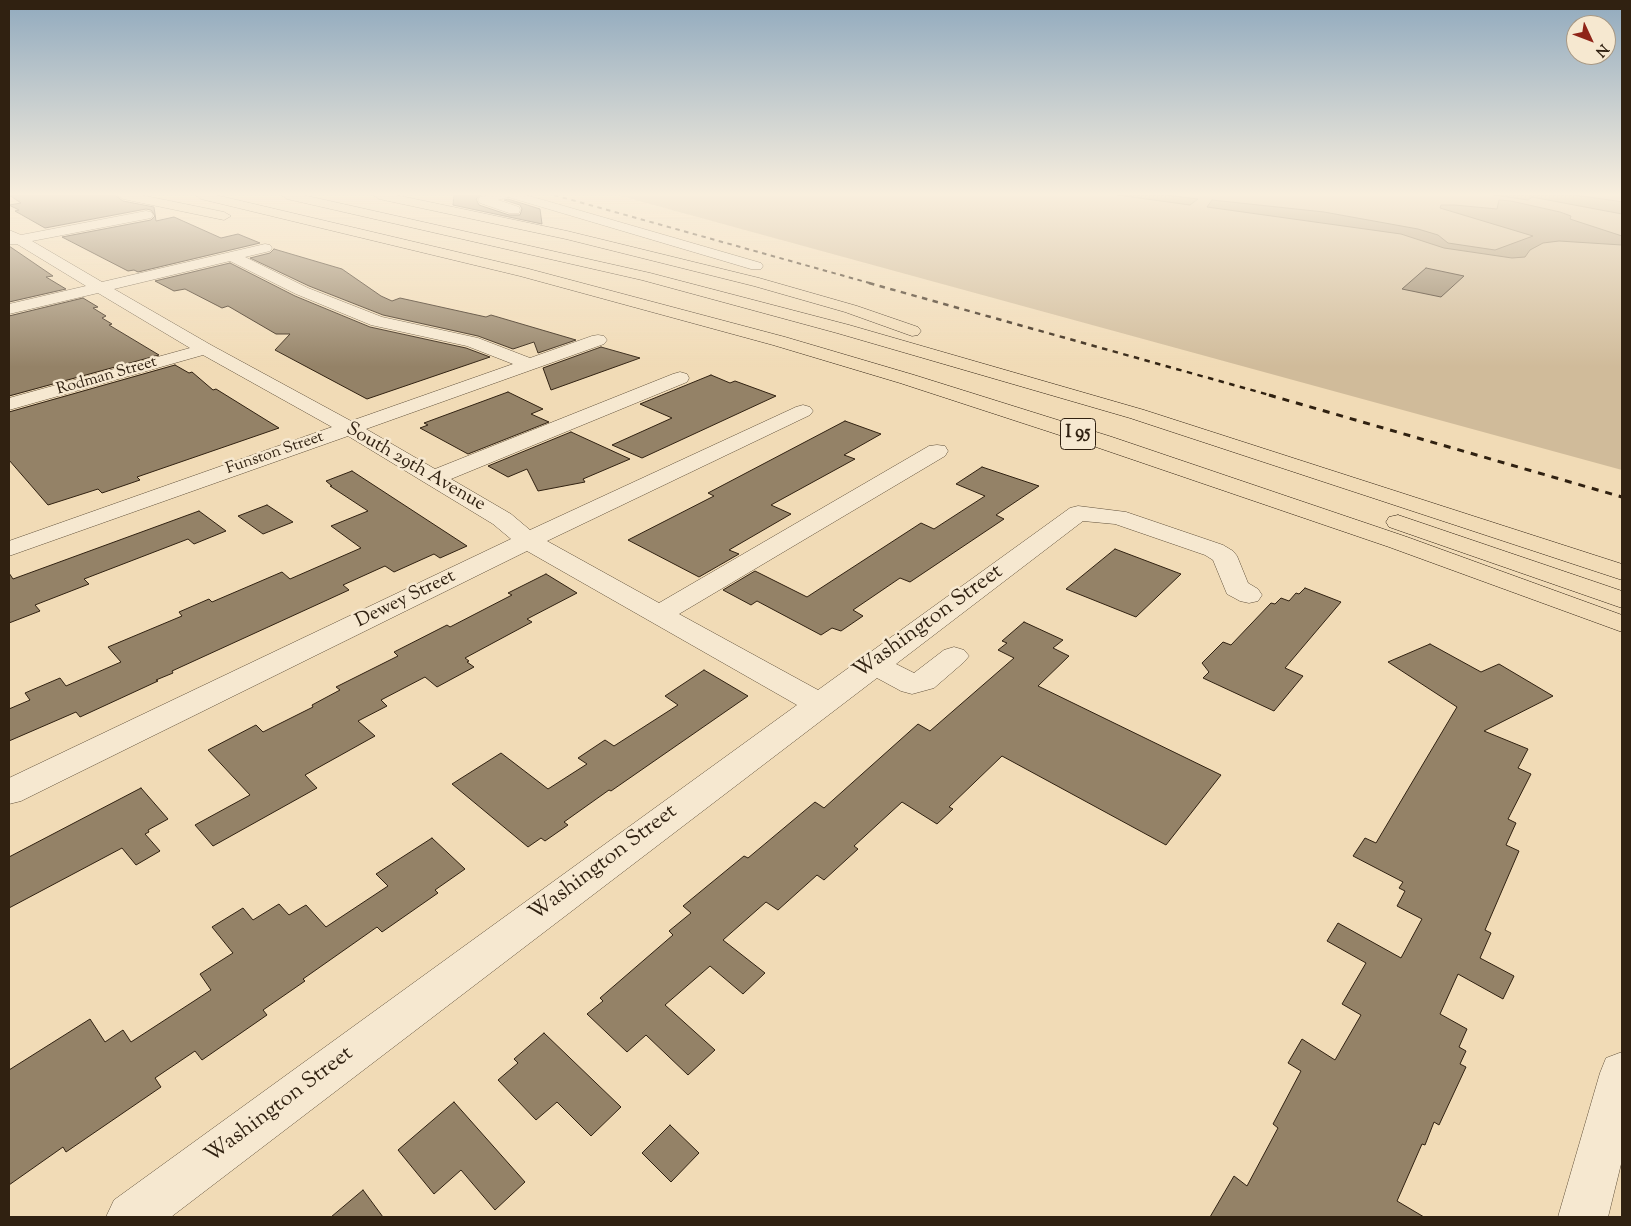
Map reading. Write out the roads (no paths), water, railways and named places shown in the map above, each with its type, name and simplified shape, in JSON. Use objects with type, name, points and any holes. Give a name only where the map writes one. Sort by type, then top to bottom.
[{"type":"highway","points":[[398,252],[524,272]]},
{"type":"highway","name":"I 95","points":[[441,252],[524,272],[788,344],[1104,442],[1398,542],[1622,624]]},
{"type":"highway","points":[[482,252],[690,304],[954,379],[1352,507]]},
{"type":"highway","points":[[539,252],[635,274],[843,329],[1137,414],[1622,572]]},
{"type":"highway","points":[[582,252],[944,343],[1159,406],[1428,489],[1622,554]]},
{"type":"highway","points":[[637,252],[750,280],[851,309],[922,335]]},
{"type":"highway","points":[[1381,516],[1622,600]]},
{"type":"street","name":"South 29th Avenue","points":[[37,252],[205,349],[349,428],[502,519],[528,541],[819,704]]},
{"type":"street","points":[[9,309],[248,252]]},
{"type":"street","points":[[709,252],[756,266]]},
{"type":"street","points":[[232,256],[302,291],[377,321],[472,342],[530,364]]},
{"type":"street","name":"Funston Street","points":[[9,549],[598,340]]},
{"type":"street","name":"Rodman Street","points":[[9,404],[205,349]]},
{"type":"street","points":[[433,478],[680,378]]},
{"type":"street","name":"Dewey Street","points":[[9,792],[528,541],[803,411]]},
{"type":"street","points":[[660,614],[937,451]]},
{"type":"street","name":"Washington Street","points":[[131,1217],[1078,513],[1118,516],[1214,550],[1224,556],[1236,588],[1249,595]]},
{"type":"street","points":[[873,664],[912,684],[923,681],[954,656]]},
{"type":"street","points":[[1582,1217],[1622,1073]]},
{"type":"railway","points":[[759,252],[873,284]]},
{"type":"railway","points":[[869,283],[1273,396]]},
{"type":"railway","points":[[1269,395],[1622,497]]}]
